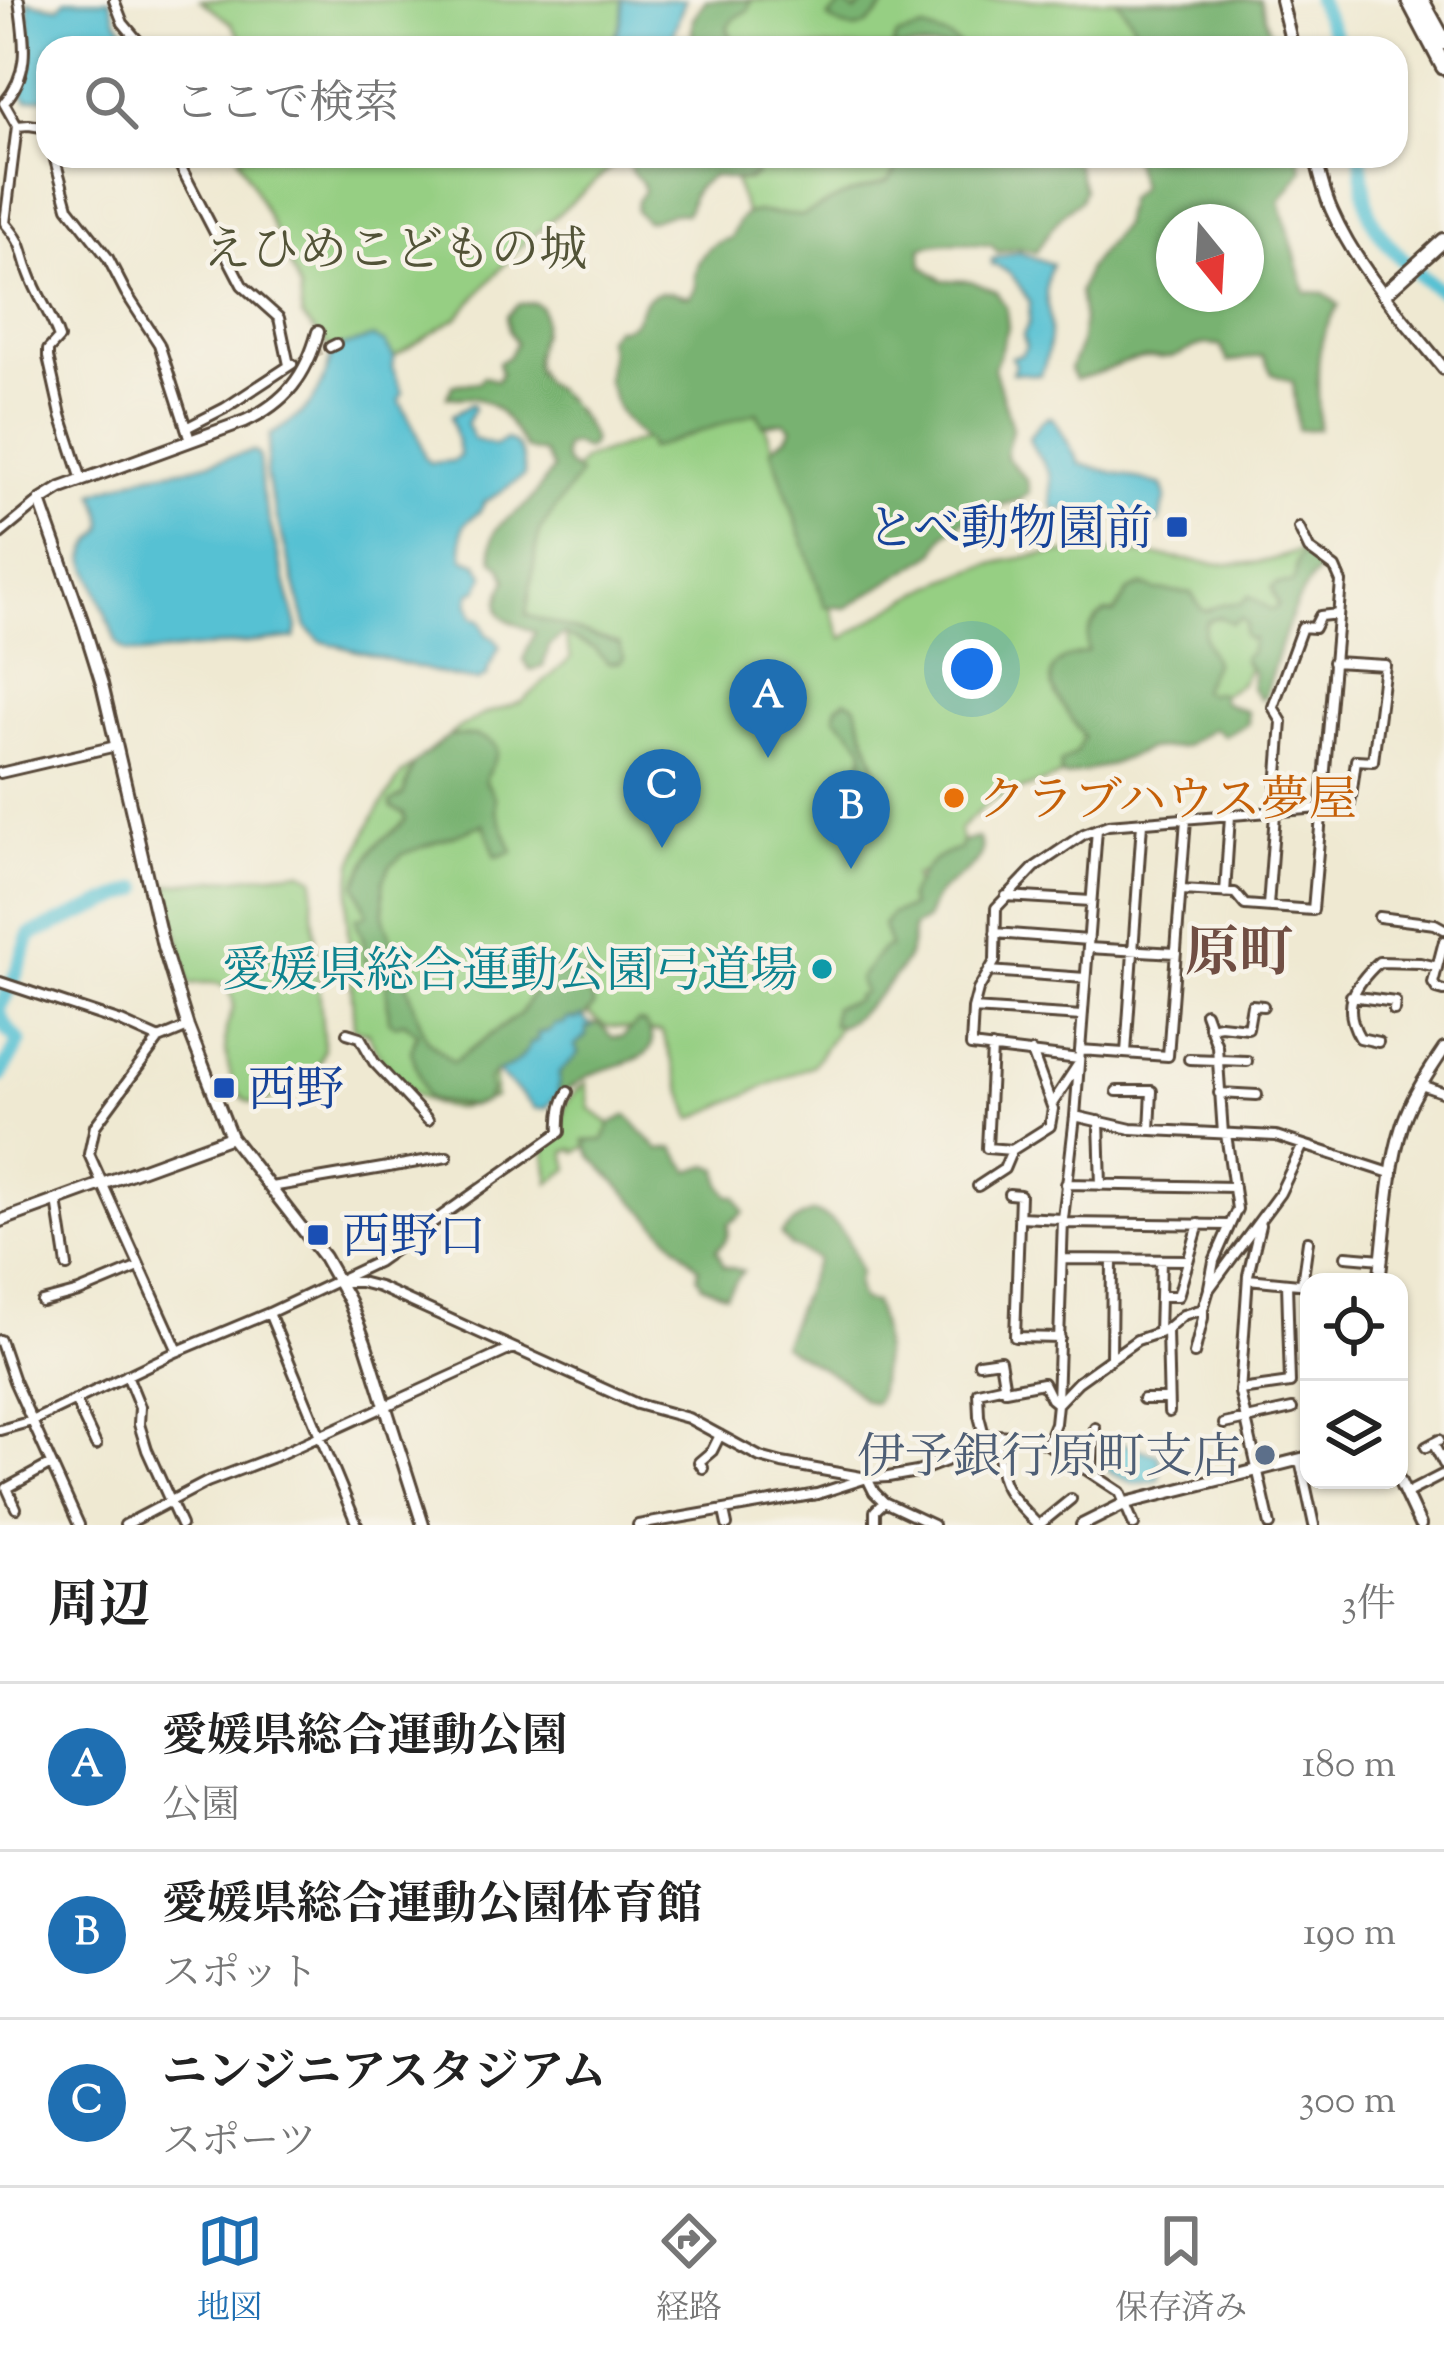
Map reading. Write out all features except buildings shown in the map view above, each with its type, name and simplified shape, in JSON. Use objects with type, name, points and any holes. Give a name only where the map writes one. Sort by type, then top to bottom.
[{"type":"highway","points":[[1409,0],[1444,68]]},
{"type":"highway","points":[[1421,0],[1444,42]]},
{"type":"main road","points":[[1384,294],[1439,244]]},
{"type":"street","points":[[19,0],[24,61],[17,87],[2,103],[17,126],[5,223],[21,241],[29,274],[55,324],[59,338],[48,357],[82,480]]},
{"type":"street","points":[[114,0],[134,36]]},
{"type":"street","points":[[1281,0],[1290,36]]},
{"type":"street","points":[[17,126],[36,125]]},
{"type":"street","points":[[57,168],[68,207],[108,258],[159,344],[188,434]]},
{"type":"street","points":[[0,534],[61,488],[188,434],[291,364],[279,318],[242,284],[181,168]]},
{"type":"street","points":[[1319,168],[1331,210],[1352,248],[1444,369]]},
{"type":"street","points":[[188,434],[244,422],[284,398],[300,379],[318,332]]},
{"type":"street","points":[[40,501],[83,623],[163,946],[188,1027],[230,1134],[324,1257],[357,1321],[423,1525]]},
{"type":"street","points":[[1180,890],[1235,893],[1245,905],[1313,910],[1339,574],[1309,549],[1300,528]]},
{"type":"street","points":[[1268,906],[1282,722],[1273,707],[1302,627],[1314,628],[1320,616],[1338,614]]},
{"type":"street","points":[[1186,819],[1168,1055],[1079,1058],[971,1046],[978,989],[994,961],[996,908],[1035,867],[1084,834],[1108,825],[1350,804],[1356,760],[1373,761],[1385,665],[1333,662]]},
{"type":"street","points":[[0,773],[116,746]]},
{"type":"street","points":[[1225,893],[1229,816]]},
{"type":"street","points":[[1126,1053],[1142,823]]},
{"type":"street","points":[[1047,1444],[1057,1404],[1063,1221],[1096,830]]},
{"type":"street","points":[[1006,896],[1091,901]]},
{"type":"street","points":[[1378,917],[1444,929]]},
{"type":"street","points":[[995,933],[1176,953]]},
{"type":"street","points":[[1444,941],[1433,986],[1444,991]]},
{"type":"street","points":[[1378,1042],[1357,1034],[1350,1015],[1354,989],[1379,962],[1437,967]]},
{"type":"street","points":[[989,971],[1085,978]]},
{"type":"street","points":[[8,985],[159,1039]]},
{"type":"street","points":[[1351,996],[1395,1003],[1394,1010]]},
{"type":"street","points":[[1209,1028],[1248,1028],[1252,1005],[1263,1006]]},
{"type":"street","points":[[973,1009],[1082,1016]]},
{"type":"street","points":[[1194,1354],[1214,1261],[1237,1209],[1219,1093],[1217,1046],[1204,1013]]},
{"type":"street","points":[[178,1351],[89,1154],[95,1126],[159,1039],[188,1027]]},
{"type":"street","points":[[347,1033],[360,1036],[374,1062],[428,1120]]},
{"type":"street","points":[[992,1048],[987,1148],[1012,1150]]},
{"type":"street","points":[[1380,1273],[1404,1122],[1444,1049]]},
{"type":"street","points":[[978,1186],[1004,1169],[1012,1150],[1050,1126],[1051,1105],[1032,1052]]},
{"type":"street","points":[[1051,1105],[1079,1058]]},
{"type":"street","points":[[1189,1059],[1247,1061]]},
{"type":"street","points":[[1421,1085],[1444,1093]]},
{"type":"street","points":[[1117,1091],[1152,1091],[1150,1130]]},
{"type":"street","points":[[0,1430],[32,1421],[376,1262],[560,1132],[568,1092]]},
{"type":"street","points":[[1219,1093],[1257,1095]]},
{"type":"street","points":[[1075,1115],[1150,1130],[1276,1136],[1393,1174]]},
{"type":"street","points":[[1099,1121],[1101,1185]]},
{"type":"street","points":[[0,1221],[230,1134]]},
{"type":"street","points":[[1209,1289],[1262,1218],[1303,1145]]},
{"type":"street","points":[[271,1187],[447,1157]]},
{"type":"street","points":[[1066,1184],[1234,1186]]},
{"type":"street","points":[[1009,1194],[1020,1195],[1015,1337],[1060,1338]]},
{"type":"street","points":[[57,1200],[67,1266]]},
{"type":"street","points":[[1019,1217],[1229,1225]]},
{"type":"street","points":[[1262,1218],[1248,1280],[1240,1390],[1275,1525]]},
{"type":"street","points":[[1160,1296],[1178,1295],[1199,1224]]},
{"type":"street","points":[[1306,1273],[1309,1241]]},
{"type":"street","points":[[1346,1256],[1382,1259]]},
{"type":"street","points":[[1062,1259],[1188,1260]]},
{"type":"street","points":[[1111,1359],[1112,1260]]},
{"type":"street","points":[[1160,1260],[1168,1412]]},
{"type":"street","points":[[42,1302],[139,1267]]},
{"type":"street","points":[[1248,1280],[1300,1284]]},
{"type":"street","points":[[338,1282],[379,1287],[637,1404],[688,1418],[760,1457],[888,1478],[946,1461],[997,1435],[1047,1444],[1120,1492],[1134,1525]]},
{"type":"street","points":[[1240,1390],[1290,1383],[1287,1283]]},
{"type":"street","points":[[1057,1404],[1066,1392],[1137,1340],[1203,1309]]},
{"type":"street","points":[[269,1313],[357,1525]]},
{"type":"street","points":[[0,1340],[80,1525]]},
{"type":"street","points":[[125,1525],[206,1481],[276,1456],[514,1348]]},
{"type":"street","points":[[979,1363],[1000,1360],[1005,1390],[1043,1383],[1057,1404]]},
{"type":"street","points":[[127,1376],[140,1407],[147,1450],[181,1525]]},
{"type":"street","points":[[985,1438],[978,1392],[1004,1386]]},
{"type":"street","points":[[1144,1399],[1168,1399]]},
{"type":"street","points":[[75,1400],[96,1444]]},
{"type":"street","points":[[1224,1424],[1292,1409]]},
{"type":"street","points":[[1092,1474],[1095,1428]]},
{"type":"street","points":[[699,1462],[720,1435]]},
{"type":"street","points":[[997,1435],[1000,1480],[1039,1525],[1071,1498]]},
{"type":"street","points":[[1433,1444],[1444,1464]]},
{"type":"street","points":[[1082,1525],[1126,1503],[1300,1460]]},
{"type":"street","points":[[16,1508],[7,1488],[51,1464]]},
{"type":"street","points":[[1406,1494],[1444,1474]]},
{"type":"street","points":[[867,1478],[884,1502],[933,1525]]},
{"type":"street","points":[[638,1525],[817,1494],[867,1478]]},
{"type":"street","points":[[1309,1489],[1314,1525]]},
{"type":"street","points":[[1404,1489],[1420,1525]]},
{"type":"street","points":[[874,1525],[875,1510],[884,1502]]},
{"type":"street","points":[[724,1511],[728,1525]]},
{"type":"green space","points":[[200,0],[622,0],[623,7],[615,36],[239,36],[231,23]]},
{"type":"green space","points":[[706,0],[751,0],[748,10],[728,26],[731,36],[692,36],[693,18]]},
{"type":"green space","points":[[751,0],[1117,0],[1137,36],[731,36],[728,26],[747,10]]},
{"type":"green space","points":[[869,0],[890,0],[863,27],[848,28],[828,18],[844,3],[855,12]]},
{"type":"green space","points":[[1117,0],[1260,0],[1271,36],[1137,36]]},
{"type":"green space","points":[[924,29],[945,36],[897,36]]},
{"type":"green space","name":"えひめこどもの城","points":[[244,168],[610,168],[518,249],[458,317],[394,357],[385,343],[332,350],[302,317],[300,290]]},
{"type":"green space","points":[[630,168],[753,168],[756,175],[740,180],[712,176],[694,191],[686,213],[646,221],[636,211],[644,191],[642,182]]},
{"type":"green space","points":[[753,168],[925,168],[842,196],[802,216],[746,214],[735,181],[755,176]]},
{"type":"green space","points":[[1078,168],[1084,189],[1080,201],[1060,217],[1036,252],[1018,248],[998,252],[991,245],[964,243],[921,248],[922,266],[942,280],[971,281],[996,292],[1006,307],[1008,328],[994,368],[1012,428],[1006,457],[1027,480],[1029,492],[1020,500],[964,521],[945,534],[935,553],[846,608],[825,606],[771,448],[792,428],[784,422],[763,425],[757,412],[649,449],[649,443],[627,422],[607,381],[610,354],[606,339],[615,328],[632,324],[651,296],[690,297],[703,255],[731,238],[746,214],[802,216],[842,196],[889,181],[896,170]]},
{"type":"green space","points":[[1135,168],[1302,168],[1280,201],[1305,292],[1324,293],[1339,305],[1320,349],[1319,429],[1298,430],[1293,382],[1272,374],[1263,356],[1228,362],[1221,346],[1202,345],[1172,357],[1144,358],[1075,379],[1070,369],[1083,320],[1079,292],[1088,268],[1122,225],[1127,199],[1140,187]]},
{"type":"green space","points":[[535,303],[543,316],[535,358],[538,374],[575,410],[592,443],[585,450],[574,444],[565,446],[566,463],[580,474],[539,532],[526,615],[619,644],[624,658],[620,662],[608,663],[595,649],[564,634],[549,646],[543,667],[530,670],[523,660],[535,632],[507,620],[499,609],[507,580],[493,560],[493,538],[553,469],[544,453],[526,449],[506,419],[486,402],[447,397],[453,385],[479,382],[483,376],[497,381],[498,363],[516,343],[507,316],[519,304]]},
{"type":"green space","points":[[757,402],[842,639],[948,579],[1024,558],[1108,552],[1235,564],[1301,550],[1308,572],[1240,684],[1163,741],[991,800],[959,830],[967,857],[914,876],[920,911],[880,982],[852,1007],[813,1065],[692,1119],[662,1032],[605,1026],[583,1010],[495,1068],[495,1097],[459,1108],[429,1102],[392,1073],[368,1033],[354,1028],[347,914],[353,863],[373,818],[402,774],[457,729],[522,702],[571,658],[563,627],[526,616],[538,539],[533,523],[584,459]]},
{"type":"green space","points":[[1306,553],[1320,570],[1293,612],[1261,699],[1251,687],[1253,672],[1244,661],[1253,639],[1244,634],[1246,623],[1241,618],[1232,623],[1220,617],[1205,626],[1214,663],[1201,691],[1221,694],[1223,702],[1247,712],[1247,724],[1224,736],[1213,728],[1183,747],[1148,749],[1109,765],[1066,777],[1061,774],[1060,763],[1076,753],[1083,737],[1053,688],[1053,669],[1064,659],[1088,651],[1090,628],[1101,616],[1114,613],[1129,591],[1143,585],[1191,593],[1207,611],[1242,603],[1249,596],[1275,609],[1272,588],[1292,583],[1299,558]]},
{"type":"green space","points":[[846,700],[855,704],[880,778],[874,784],[855,782],[839,772],[843,766],[856,770],[864,754],[859,740],[835,716],[837,706]]},
{"type":"green space","points":[[475,735],[496,747],[485,780],[513,852],[496,857],[484,824],[403,854],[383,881],[384,919],[426,1039],[453,1062],[521,1013],[550,965],[560,973],[581,970],[589,977],[584,989],[594,1006],[584,1018],[567,1019],[538,1033],[538,1040],[513,1065],[494,1073],[484,1102],[471,1106],[426,1096],[411,1051],[417,1033],[404,1022],[389,1021],[386,978],[375,965],[365,963],[356,917],[367,913],[356,884],[375,847],[405,820],[391,802],[403,795],[413,765],[449,736]]},
{"type":"green space","points":[[978,838],[981,847],[976,862],[938,894],[926,920],[913,927],[910,952],[896,974],[859,1013],[841,1026],[832,1024],[834,1007],[864,993],[859,979],[882,949],[890,946],[883,925],[891,914],[911,907],[908,897],[923,873],[933,861],[960,849],[962,842]]},
{"type":"green space","points":[[301,871],[314,878],[324,1049],[308,1079],[255,1103],[247,1101],[234,1085],[228,1062],[225,1040],[233,1009],[231,995],[218,984],[189,984],[167,885]]},
{"type":"green space","points":[[638,1022],[644,1023],[651,1036],[646,1053],[590,1075],[558,1094],[559,1073],[578,1053],[574,1046],[586,1028],[600,1024],[612,1037],[622,1037]]},
{"type":"green space","points":[[586,1083],[590,1109],[610,1124],[603,1140],[565,1152],[569,1169],[550,1183],[544,1148],[562,1134],[566,1104]]},
{"type":"green space","points":[[627,1115],[659,1150],[674,1148],[690,1171],[709,1165],[719,1169],[721,1184],[728,1195],[736,1197],[744,1212],[728,1224],[726,1239],[716,1249],[724,1266],[743,1271],[726,1295],[702,1285],[699,1268],[590,1155],[585,1141],[603,1140],[610,1124]]},
{"type":"green space","points":[[814,1212],[845,1235],[860,1273],[860,1298],[874,1303],[883,1350],[874,1403],[782,1345],[817,1259],[791,1246],[781,1235]]},
{"type":"water","points":[[65,0],[110,0],[126,31],[120,36],[36,36],[36,99],[27,100],[20,91],[29,59],[28,2],[59,7]]},
{"type":"water","points":[[622,0],[685,0],[673,36],[616,36]]},
{"type":"water","points":[[1018,252],[1052,264],[1046,288],[1050,338],[1041,375],[1012,373],[1011,357],[1021,355],[1026,347],[1023,335],[1030,302],[1012,276],[992,264],[992,259]]},
{"type":"water","points":[[373,337],[385,343],[394,357],[392,367],[403,393],[399,400],[430,463],[460,456],[451,416],[472,404],[466,424],[474,439],[494,446],[506,439],[516,445],[523,459],[524,476],[484,503],[462,531],[464,559],[477,563],[485,576],[470,594],[473,617],[500,646],[487,676],[478,681],[320,641],[307,628],[268,485],[270,435],[313,400],[332,350]]},
{"type":"water","points":[[1051,417],[1080,464],[1162,485],[1166,497],[1159,522],[1082,516],[1067,508],[1053,508],[1050,476],[1029,438]]},
{"type":"water","points":[[253,451],[259,455],[262,493],[297,627],[295,638],[126,652],[117,644],[85,559],[104,527],[94,493],[145,475]]},
{"type":"water","points":[[581,1016],[592,1027],[586,1028],[586,1036],[575,1046],[577,1055],[559,1073],[558,1094],[546,1108],[536,1109],[497,1072],[521,1057],[538,1040],[537,1034]]},
{"type":"water","points":[[1112,1440],[1158,1455],[1159,1480],[1135,1484],[1109,1472],[1101,1449]]},
{"type":"waterway","points":[[1318,0],[1334,36]]},
{"type":"waterway","points":[[1362,168],[1370,214],[1382,236],[1444,292]]},
{"type":"waterway","points":[[0,1006],[30,935],[139,889]]},
{"type":"waterway","points":[[0,1015],[19,1042],[0,1076]]},
{"type":"tunnel","points":[[293,364],[330,347]]},
{"type":"place","name":"とべ動物園前","points":[[1177,527]]},
{"type":"place","name":"愛媛県総合運動公園","points":[[768,758]]},
{"type":"place","name":"クラブハウス夢屋","points":[[954,798]]},
{"type":"place","name":"ニンジニアスタジアム","points":[[662,848]]},
{"type":"place","name":"愛媛県総合運動公園体育館","points":[[851,869]]},
{"type":"place","name":"愛媛県総合運動公園弓道場","points":[[822,969]]},
{"type":"place","name":"西野","points":[[224,1088]]},
{"type":"place","name":"西野口","points":[[318,1235]]},
{"type":"place","name":"伊予銀行原町支店","points":[[1265,1455]]},
{"type":"district","name":"原町","points":[[1239,951]]}]
